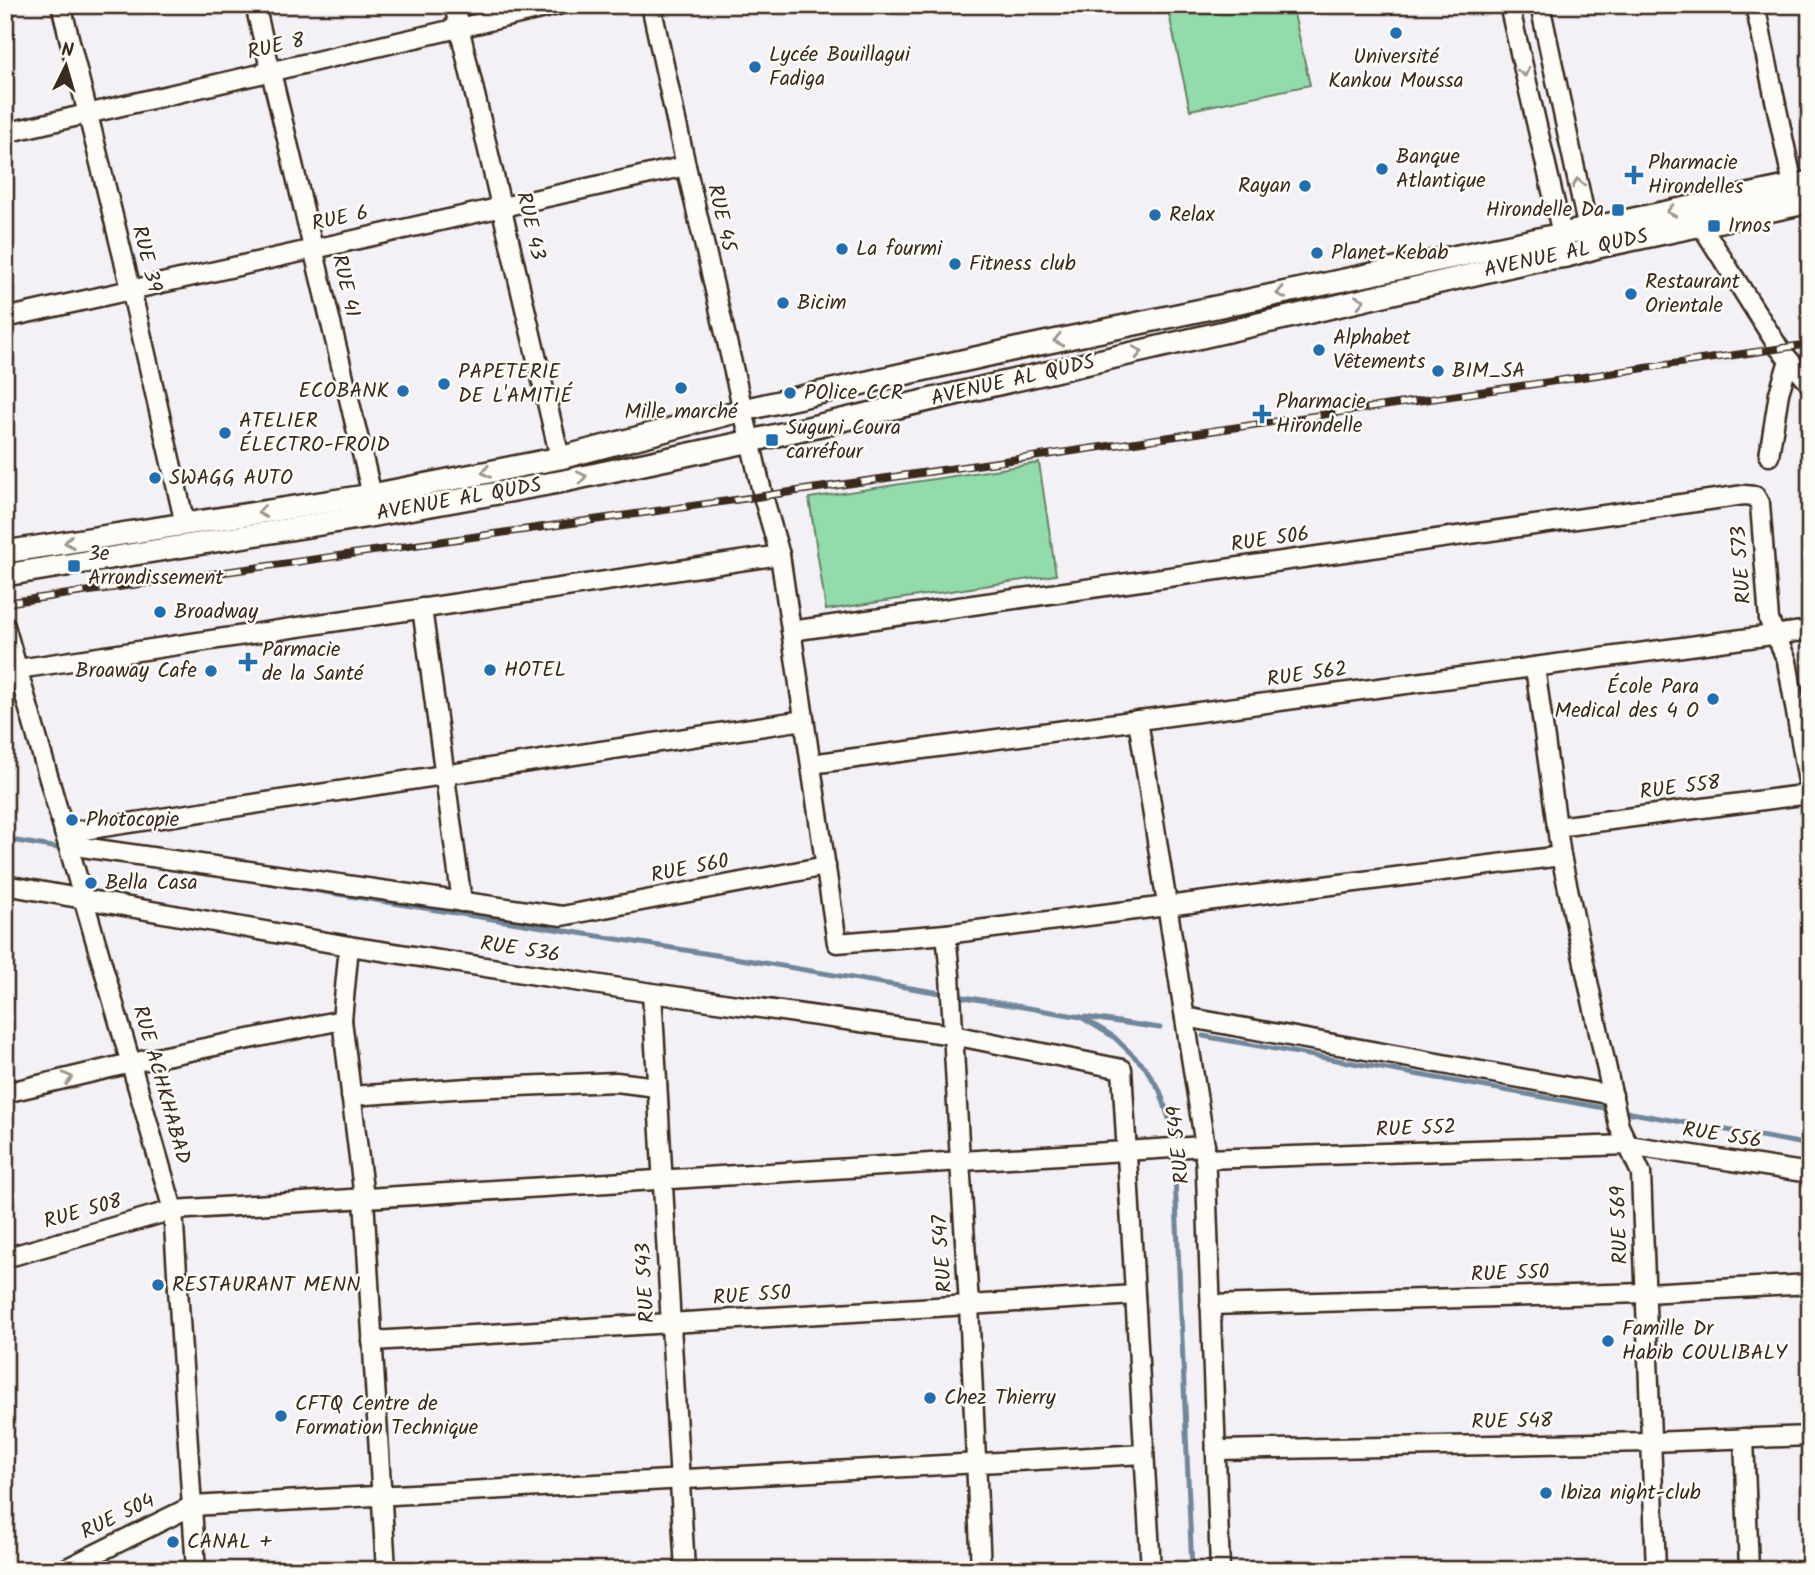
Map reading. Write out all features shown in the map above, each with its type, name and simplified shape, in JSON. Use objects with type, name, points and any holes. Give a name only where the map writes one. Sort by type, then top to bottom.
[{"type":"main road","name":"AVENUE AL QUDS","points":[[5,552],[372,495],[560,458],[743,410],[1050,341],[1564,245],[1801,183]]},
{"type":"main road","name":"AVENUE AL QUDS","points":[[1590,239],[1701,225],[1810,202]]},
{"type":"main road","name":"AVENUE AL QUDS","points":[[5,575],[396,512],[564,481],[751,441],[1536,260],[1564,245]]},
{"type":"street","name":"RUE 39","points":[[61,5],[185,524]]},
{"type":"street","name":"RUE 41","points":[[255,5],[372,495]]},
{"type":"street","name":"RUE 43","points":[[454,5],[560,458]]},
{"type":"street","name":"RUE 8","points":[[5,133],[558,5]]},
{"type":"street","name":"RUE 45","points":[[651,5],[763,496],[780,555],[837,943],[946,934]]},
{"type":"street","points":[[1509,5],[1564,245]]},
{"type":"street","points":[[1540,5],[1590,239]]},
{"type":"street","points":[[1755,5],[1801,183]]},
{"type":"street","name":"RUE 6","points":[[5,318],[686,166]]},
{"type":"street","points":[[1701,225],[1784,354],[1810,384]]},
{"type":"street","points":[[1769,456],[1784,354]]},
{"type":"street","name":"RUE 506","points":[[791,631],[1744,495],[1755,496]]},
{"type":"street","name":"RUE 573","points":[[1755,496],[1760,504],[1769,620],[1787,661],[1810,794]]},
{"type":"street","points":[[18,669],[780,555]]},
{"type":"street","points":[[422,608],[462,902]]},
{"type":"street","name":"RUE ACHKHABAD","points":[[5,626],[173,1210],[196,1570]]},
{"type":"street","name":"RUE 562","points":[[811,764],[1810,630]]},
{"type":"street","points":[[946,934],[1561,856],[1535,667]]},
{"type":"street","points":[[66,839],[445,775],[804,720]]},
{"type":"street","name":"RUE 549","points":[[1138,720],[1205,1152],[1220,1570]]},
{"type":"street","name":"RUE 558","points":[[1557,827],[1810,794]]},
{"type":"street","name":"RUE 560","points":[[66,839],[562,916],[826,866]]},
{"type":"street","name":"RUE 569","points":[[1561,856],[1619,1126],[1641,1173],[1656,1570]]},
{"type":"street","name":"RUE 536","points":[[5,884],[349,946],[652,993],[953,1035],[1122,1069],[1127,1151]]},
{"type":"street","name":"RUE 547","points":[[946,934],[970,1305],[981,1570]]},
{"type":"street","points":[[349,946],[342,1020],[364,1198],[386,1570]]},
{"type":"street","name":"RUE 543","points":[[652,993],[685,1570]]},
{"type":"street","points":[[1185,1017],[1613,1095]]},
{"type":"street","points":[[5,1093],[131,1063],[342,1020]]},
{"type":"street","points":[[351,1096],[616,1082],[657,1087]]},
{"type":"street","name":"RUE 552","points":[[663,1180],[1127,1151],[1628,1144]]},
{"type":"street","name":"RUE 556","points":[[1628,1144],[1810,1173]]},
{"type":"street","points":[[1127,1151],[1151,1570]]},
{"type":"street","name":"RUE 508","points":[[5,1258],[173,1210],[663,1180]]},
{"type":"street","name":"RUE 550","points":[[1210,1305],[1646,1293],[1810,1284]]},
{"type":"street","name":"RUE 550","points":[[372,1341],[1135,1295]]},
{"type":"street","name":"RUE 548","points":[[1216,1450],[1650,1442],[1810,1436]]},
{"type":"street","points":[[1744,1438],[1749,1570]]},
{"type":"street","points":[[192,1506],[1144,1454]]},
{"type":"street","name":"RUE 504","points":[[63,1570],[192,1506]]},
{"type":"green space","points":[[1167,5],[1292,5],[1310,85],[1190,110]]},
{"type":"green space","points":[[1039,463],[1056,575],[826,610],[809,498]]},
{"type":"waterway","points":[[5,839],[64,849]]},
{"type":"waterway","points":[[257,881],[1081,1017],[1114,1037],[1145,1067],[1160,1091],[1173,1131],[1192,1570]]},
{"type":"waterway","points":[[1084,1017],[1160,1028]]},
{"type":"waterway","points":[[1203,1036],[1810,1145]]},
{"type":"railway","points":[[5,603],[1810,344]]},
{"type":"place","name":"Université Kankou Moussa","points":[[1396,33]]},
{"type":"place","name":"Lycée Bouillagui Fadiga","points":[[755,67]]},
{"type":"place","name":"Banque Atlantique","points":[[1382,169]]},
{"type":"place","name":"Pharmacie Hirondelles","points":[[1634,175]]},
{"type":"place","name":"Rayan","points":[[1305,186]]},
{"type":"place","name":"Hirondelle Da","points":[[1618,210]]},
{"type":"place","name":"Relax","points":[[1155,215]]},
{"type":"place","name":"Irnos","points":[[1714,226]]},
{"type":"place","name":"La fourmi","points":[[842,249]]},
{"type":"place","name":"Planet Kebab","points":[[1317,253]]},
{"type":"place","name":"Fitness club","points":[[955,264]]},
{"type":"place","name":"Restaurant Orientale","points":[[1631,294]]},
{"type":"place","name":"Bicim","points":[[783,303]]},
{"type":"place","name":"Alphabet Vêtements","points":[[1319,350]]},
{"type":"place","name":"BIM_SA","points":[[1438,371]]},
{"type":"place","name":"PAPETERIE DE L'AMITIÉ","points":[[444,384]]},
{"type":"place","name":"Mille marché","points":[[681,388]]},
{"type":"place","name":"ECOBANK","points":[[403,391]]},
{"type":"place","name":"POlice CCR","points":[[790,393]]},
{"type":"place","name":"Pharmacie Hirondelle","points":[[1262,414]]},
{"type":"place","name":"ATELIER ÉLECTRO-FROID","points":[[225,433]]},
{"type":"place","name":"Suguni Coura carréfour","points":[[772,440]]},
{"type":"place","name":"SWAGG AUTO","points":[[155,478]]},
{"type":"place","name":"3e Arrondissement","points":[[74,566]]},
{"type":"place","name":"Broadway","points":[[160,612]]},
{"type":"place","name":"Parmacie de la Santé","points":[[248,662]]},
{"type":"place","name":"HOTEL","points":[[490,670]]},
{"type":"place","name":"Broaway Cafe","points":[[211,671]]},
{"type":"place","name":"École Para Medical des 4 O","points":[[1713,699]]},
{"type":"place","name":"Photocopie","points":[[72,820]]},
{"type":"place","name":"Bella Casa","points":[[91,883]]},
{"type":"place","name":"RESTAURANT MENN","points":[[158,1285]]},
{"type":"place","name":"Famille Dr Habib COULIBALY","points":[[1608,1341]]},
{"type":"place","name":"Chez Thierry","points":[[930,1398]]},
{"type":"place","name":"CFTQ Centre de Formation Technique","points":[[281,1416]]},
{"type":"place","name":"Ibiza night-club","points":[[1546,1493]]},
{"type":"place","name":"CANAL +","points":[[173,1542]]}]
